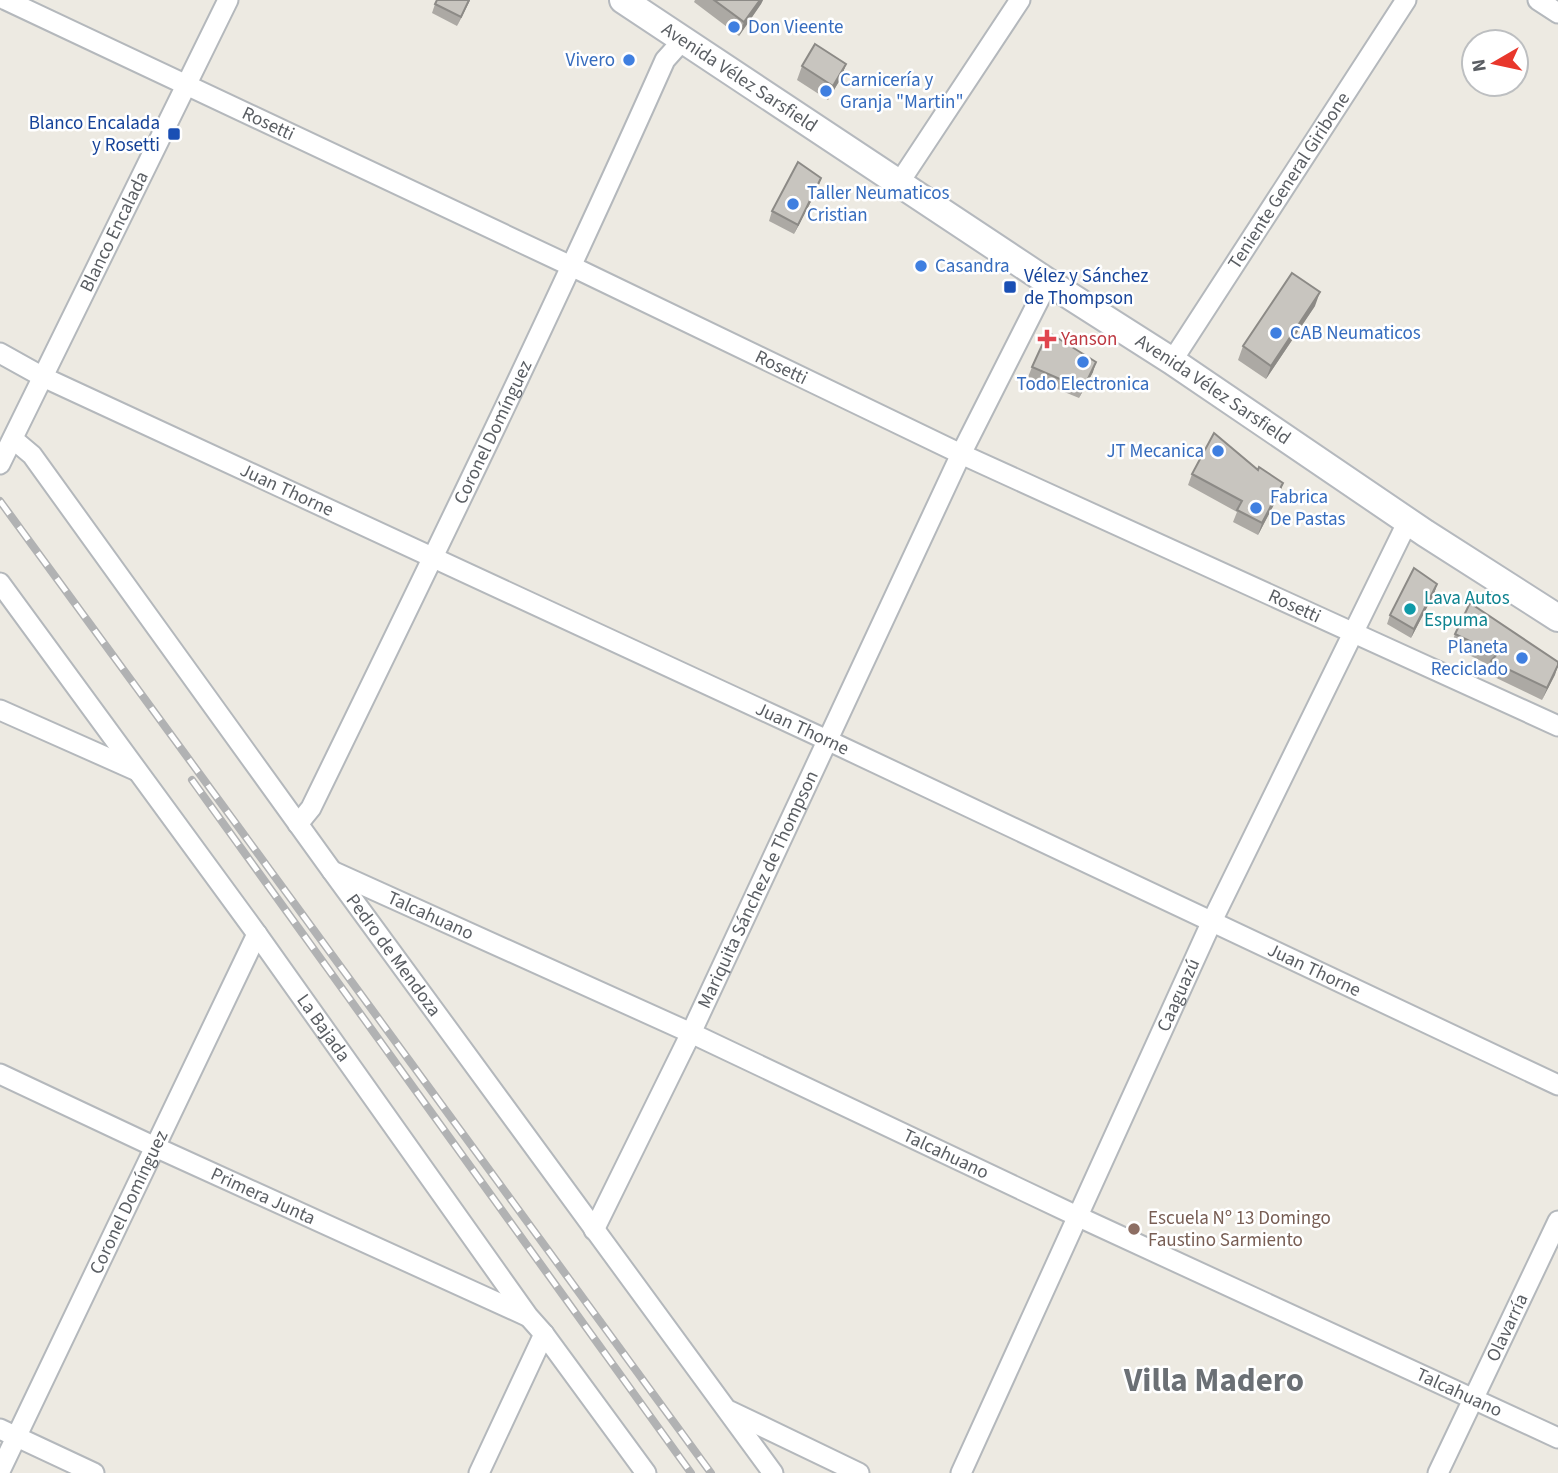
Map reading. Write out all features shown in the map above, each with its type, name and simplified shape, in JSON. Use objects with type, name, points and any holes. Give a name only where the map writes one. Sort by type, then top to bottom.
[{"type":"main road","name":"Avenida Vélez Sarsfield","points":[[623,0],[1558,618]]},
{"type":"street","name":"Rosetti","points":[[6,0],[573,267],[961,454],[1558,726]]},
{"type":"street","name":"Blanco Encalada","points":[[0,464],[228,0]]},
{"type":"street","points":[[899,183],[1020,0]]},
{"type":"street","name":"Teniente General Giribone","points":[[1172,361],[1406,0]]},
{"type":"street","points":[[1538,0],[1558,13]]},
{"type":"street","name":"Coronel Domínguez","points":[[298,824],[310,808],[434,557],[573,267],[666,60],[682,41]]},
{"type":"street","name":"Mariquita Sánchez de Thompson","points":[[594,1230],[691,1033],[961,454],[1048,282]]},
{"type":"street","points":[[0,353],[43,377]]},
{"type":"street","name":"Juan Thorne","points":[[43,377],[827,740],[1558,1085]]},
{"type":"street","name":"Pedro de Mendoza","points":[[13,439],[32,454],[332,871],[773,1473]]},
{"type":"street","name":"Caaguazú","points":[[961,1473],[1212,921],[1408,521]]},
{"type":"street","name":"La Bajada","points":[[0,583],[257,934],[528,1317],[544,1334],[646,1473]]},
{"type":"street","points":[[0,710],[136,771]]},
{"type":"street","name":"Talcahuano","points":[[332,871],[691,1033],[1079,1217],[1558,1438]]},
{"type":"street","name":"Coronel Domínguez","points":[[0,1471],[8,1433],[257,934]]},
{"type":"street","name":"Primera Junta","points":[[0,1074],[528,1317]]},
{"type":"street","name":"Olavarría","points":[[1438,1473],[1558,1220]]},
{"type":"street","points":[[479,1473],[544,1334]]},
{"type":"street","points":[[726,1409],[859,1473]]},
{"type":"street","points":[[8,1433],[94,1473]]},
{"type":"building","points":[[437,0],[469,0],[461,17],[435,4]]},
{"type":"building","points":[[714,0],[760,0],[744,22]]},
{"type":"building","points":[[815,44],[846,64],[833,86],[802,66]]},
{"type":"building","name":"Taller Neumaticos Cristian","points":[[798,162],[821,178],[798,225],[772,211]]},
{"type":"building","name":"CAB Neumaticos","points":[[1292,273],[1320,292],[1271,366],[1243,346]]},
{"type":"building","points":[[1048,332],[1096,362],[1083,389],[1032,367]]},
{"type":"building","points":[[1214,433],[1258,470],[1259,467],[1283,483],[1262,523],[1237,510],[1242,501],[1192,474]]},
{"type":"building","name":"Lava Autos Espuma","points":[[1414,568],[1437,584],[1414,629],[1390,615]]},
{"type":"building","points":[[1470,603],[1558,662],[1547,688],[1491,661],[1497,654],[1455,634]]},
{"type":"railway","points":[[0,501],[711,1473]]},
{"type":"railway","points":[[192,780],[691,1473]]},
{"type":"place","name":"Don Vieente","points":[[734,27]]},
{"type":"place","name":"Vivero","points":[[629,60]]},
{"type":"place","name":"Carnicería y Granja \"Martin\"","points":[[826,91]]},
{"type":"place","name":"Blanco Encalada y Rosetti","points":[[174,134]]},
{"type":"place","name":"Taller Neumaticos Cristian","points":[[793,204]]},
{"type":"place","name":"Casandra","points":[[921,266]]},
{"type":"place","name":"Vélez y Sánchez de Thompson","points":[[1010,287]]},
{"type":"place","name":"CAB Neumaticos","points":[[1276,333]]},
{"type":"place","name":"Yanson","points":[[1047,339]]},
{"type":"place","name":"Todo Electronica","points":[[1083,362]]},
{"type":"place","name":"JT Mecanica","points":[[1218,451]]},
{"type":"place","name":"Fabrica De Pastas","points":[[1256,508]]},
{"type":"place","name":"Lava Autos Espuma","points":[[1410,609]]},
{"type":"place","name":"Planeta Reciclado","points":[[1522,658]]},
{"type":"place","name":"Escuela Nº 13 Domingo Faustino Sarmiento","points":[[1134,1229]]},
{"type":"district","name":"Villa Madero","points":[[1214,1380]]}]
